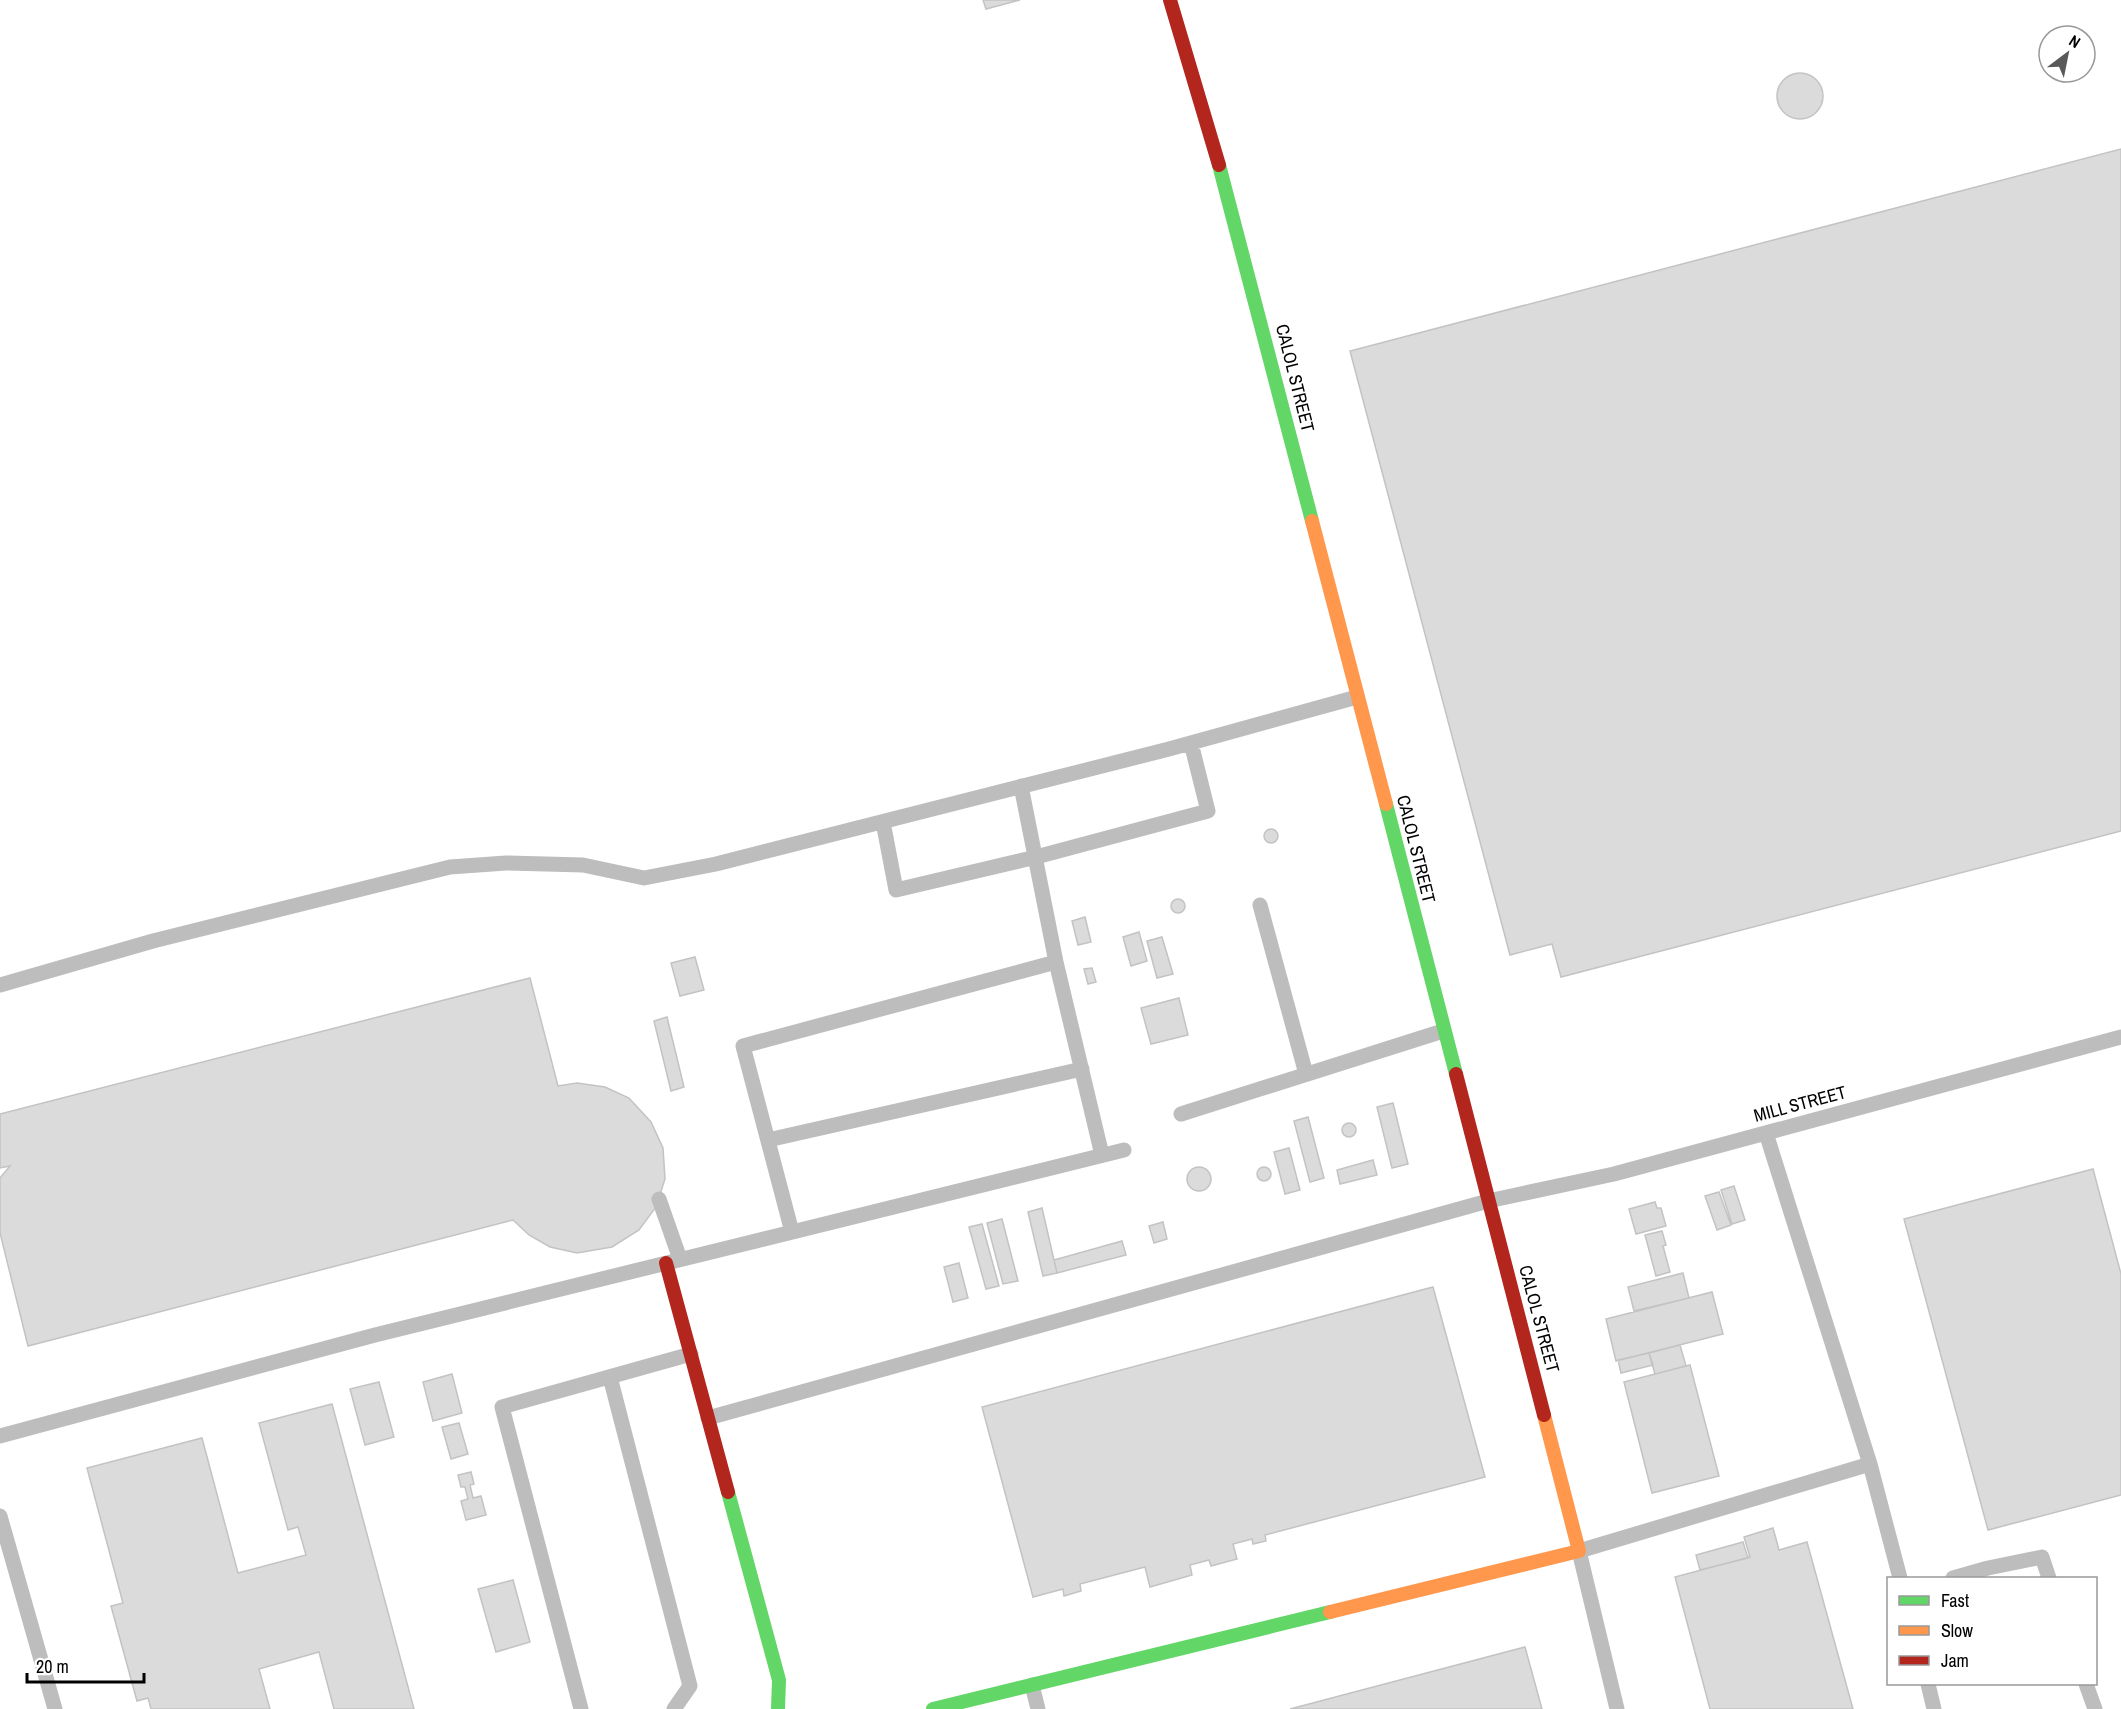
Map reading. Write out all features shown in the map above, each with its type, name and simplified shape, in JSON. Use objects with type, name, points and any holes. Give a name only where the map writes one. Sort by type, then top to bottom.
[{"type":"street","name":"CALOL STREET","points":[[1170,0],[1228,195],[1579,1551]]},
{"type":"street","points":[[673,1261],[691,1354],[779,1680],[778,1709]]},
{"type":"street","points":[[933,1709],[1579,1551]]},
{"type":"lane","points":[[0,986],[153,941],[450,867],[506,863],[584,865],[644,878],[716,864],[1191,743],[1357,697]]},
{"type":"lane","points":[[882,822],[896,890],[1036,857],[1208,811],[1191,743]]},
{"type":"lane","points":[[1021,786],[1056,962],[1102,1155]]},
{"type":"lane","points":[[1260,905],[1306,1074]]},
{"type":"lane","points":[[792,1232],[743,1046],[1056,962]]},
{"type":"lane","points":[[1181,1114],[1443,1031]]},
{"type":"lane","name":"MILL STREET","points":[[708,1418],[1488,1201],[1614,1174],[2121,1037]]},
{"type":"lane","points":[[768,1140],[1082,1070]]},
{"type":"lane","points":[[1766,1133],[1870,1464],[1900,1577]]},
{"type":"lane","points":[[0,1436],[375,1335],[1124,1150]]},
{"type":"lane","points":[[659,1199],[673,1261]]},
{"type":"lane","points":[[581,1709],[502,1407],[691,1354]]},
{"type":"lane","points":[[610,1377],[690,1686],[674,1709]]},
{"type":"lane","points":[[1579,1551],[1870,1464]]},
{"type":"lane","points":[[0,1516],[55,1709]]},
{"type":"lane","name":"CALOL STREET","points":[[1579,1551],[1617,1709]]},
{"type":"lane","points":[[1956,1577],[2042,1557],[2049,1577]]},
{"type":"lane","points":[[1032,1685],[1038,1709]]},
{"type":"lane","points":[[1928,1685],[1934,1709]]},
{"type":"lane","points":[[2087,1685],[2095,1709]]},
{"type":"building","points":[[983,0],[1020,0],[986,9]]},
{"type":"building","points":[[1800,73],[1816,80],[1823,96],[1816,112],[1800,119],[1784,112],[1777,96],[1784,80]]},
{"type":"building","points":[[2121,149],[2121,831],[1561,977],[1552,944],[1510,955],[1350,351]]},
{"type":"building","points":[[1268,829],[1274,829],[1278,836],[1274,843],[1268,843],[1264,839],[1264,833]]},
{"type":"building","points":[[1175,899],[1181,899],[1185,906],[1181,913],[1175,913],[1171,909],[1171,903]]},
{"type":"building","points":[[1085,917],[1091,942],[1078,945],[1072,921]]},
{"type":"building","points":[[1139,932],[1147,961],[1131,966],[1123,937]]},
{"type":"building","points":[[1162,937],[1173,974],[1157,978],[1147,941]]},
{"type":"building","points":[[695,957],[704,990],[680,996],[671,963]]},
{"type":"building","points":[[1092,968],[1096,982],[1088,984],[1084,969]]},
{"type":"building","points":[[530,978],[558,1086],[577,1083],[605,1087],[629,1098],[651,1122],[663,1148],[665,1179],[656,1207],[639,1230],[612,1247],[577,1253],[550,1247],[529,1235],[513,1220],[28,1346],[0,1233],[0,1178],[10,1166],[0,1168],[0,1114]]},
{"type":"building","points":[[1179,998],[1188,1035],[1151,1044],[1141,1008]]},
{"type":"building","points":[[667,1017],[684,1087],[671,1091],[654,1021]]},
{"type":"building","points":[[1393,1103],[1408,1164],[1392,1168],[1377,1107]]},
{"type":"building","points":[[1308,1117],[1324,1178],[1310,1182],[1294,1121]]},
{"type":"building","points":[[1346,1123],[1352,1123],[1356,1130],[1352,1137],[1346,1137],[1342,1133],[1342,1127]]},
{"type":"building","points":[[1289,1148],[1300,1190],[1285,1194],[1274,1152]]},
{"type":"building","points":[[1373,1160],[1377,1175],[1340,1184],[1337,1170]]},
{"type":"building","points":[[1199,1167],[1204,1168],[1210,1174],[1210,1184],[1204,1190],[1199,1191],[1194,1190],[1188,1184],[1187,1179],[1188,1174],[1194,1168]]},
{"type":"building","points":[[1261,1167],[1267,1167],[1271,1174],[1267,1181],[1261,1181],[1257,1177],[1257,1171]]},
{"type":"building","points":[[2093,1169],[2121,1274],[2121,1495],[1988,1530],[1904,1219]]},
{"type":"building","points":[[1734,1186],[1745,1220],[1732,1224],[1721,1190]]},
{"type":"building","points":[[1719,1192],[1731,1225],[1717,1230],[1705,1196]]},
{"type":"building","points":[[1655,1202],[1657,1208],[1661,1208],[1666,1226],[1636,1234],[1629,1209]]},
{"type":"building","points":[[1042,1208],[1057,1273],[1043,1276],[1028,1212]]},
{"type":"building","points":[[1002,1219],[1018,1281],[1003,1284],[987,1223]]},
{"type":"building","points":[[1163,1222],[1167,1239],[1154,1243],[1149,1226]]},
{"type":"building","points":[[982,1224],[999,1286],[986,1289],[969,1227]]},
{"type":"building","points":[[1662,1231],[1666,1245],[1663,1246],[1670,1272],[1656,1276],[1645,1235]]},
{"type":"building","points":[[1122,1241],[1126,1255],[1057,1273],[1054,1260]]},
{"type":"building","points":[[959,1263],[968,1298],[953,1302],[944,1267]]},
{"type":"building","points":[[1683,1273],[1689,1298],[1634,1311],[1628,1287]]},
{"type":"building","points":[[1433,1287],[1485,1477],[1265,1535],[1266,1541],[1253,1544],[1252,1539],[1233,1544],[1237,1559],[1211,1566],[1209,1560],[1190,1565],[1192,1575],[1150,1587],[1145,1567],[1080,1584],[1081,1591],[1064,1596],[1063,1589],[1033,1597],[982,1407]]},
{"type":"building","points":[[1712,1292],[1723,1334],[1616,1361],[1606,1319]]},
{"type":"building","points":[[1680,1345],[1686,1366],[1655,1374],[1649,1353]]},
{"type":"building","points":[[1649,1353],[1653,1365],[1621,1373],[1618,1360]]},
{"type":"building","points":[[1690,1365],[1719,1476],[1652,1493],[1624,1382]]},
{"type":"building","points":[[452,1374],[462,1413],[433,1421],[423,1382]]},
{"type":"building","points":[[379,1382],[394,1437],[365,1445],[350,1389]]},
{"type":"building","points":[[332,1404],[414,1709],[334,1709],[319,1652],[259,1669],[270,1709],[151,1709],[148,1698],[137,1701],[111,1606],[123,1603],[87,1468],[202,1438],[238,1573],[306,1555],[298,1527],[288,1530],[259,1423]]},
{"type":"building","points":[[459,1423],[468,1454],[451,1459],[442,1427]]},
{"type":"building","points":[[471,1472],[474,1484],[470,1485],[473,1498],[481,1496],[486,1515],[466,1520],[461,1501],[468,1499],[465,1487],[461,1487],[458,1475]]},
{"type":"building","points":[[1773,1528],[1779,1550],[1807,1542],[1853,1709],[1710,1709],[1675,1577],[1750,1557],[1744,1537]]},
{"type":"building","points":[[1743,1542],[1748,1558],[1700,1570],[1696,1555]]},
{"type":"building","points":[[513,1580],[530,1642],[496,1652],[478,1589]]},
{"type":"building","points":[[1525,1647],[1542,1709],[1290,1709]]},
{"type":"traffic: fast","points":[[1219,165],[1312,521]]},
{"type":"traffic: fast","points":[[1386,804],[1456,1074]]},
{"type":"traffic: fast","points":[[728,1492],[779,1680],[778,1709]]},
{"type":"traffic: fast","points":[[933,1709],[1330,1612]]},
{"type":"traffic: slow","points":[[1312,521],[1386,804]]},
{"type":"traffic: slow","points":[[1330,1612],[1579,1551],[1544,1415]]},
{"type":"traffic: jam","points":[[1170,0],[1219,165]]},
{"type":"traffic: jam","points":[[1456,1074],[1544,1415]]},
{"type":"traffic: jam","points":[[666,1263],[728,1492]]}]
